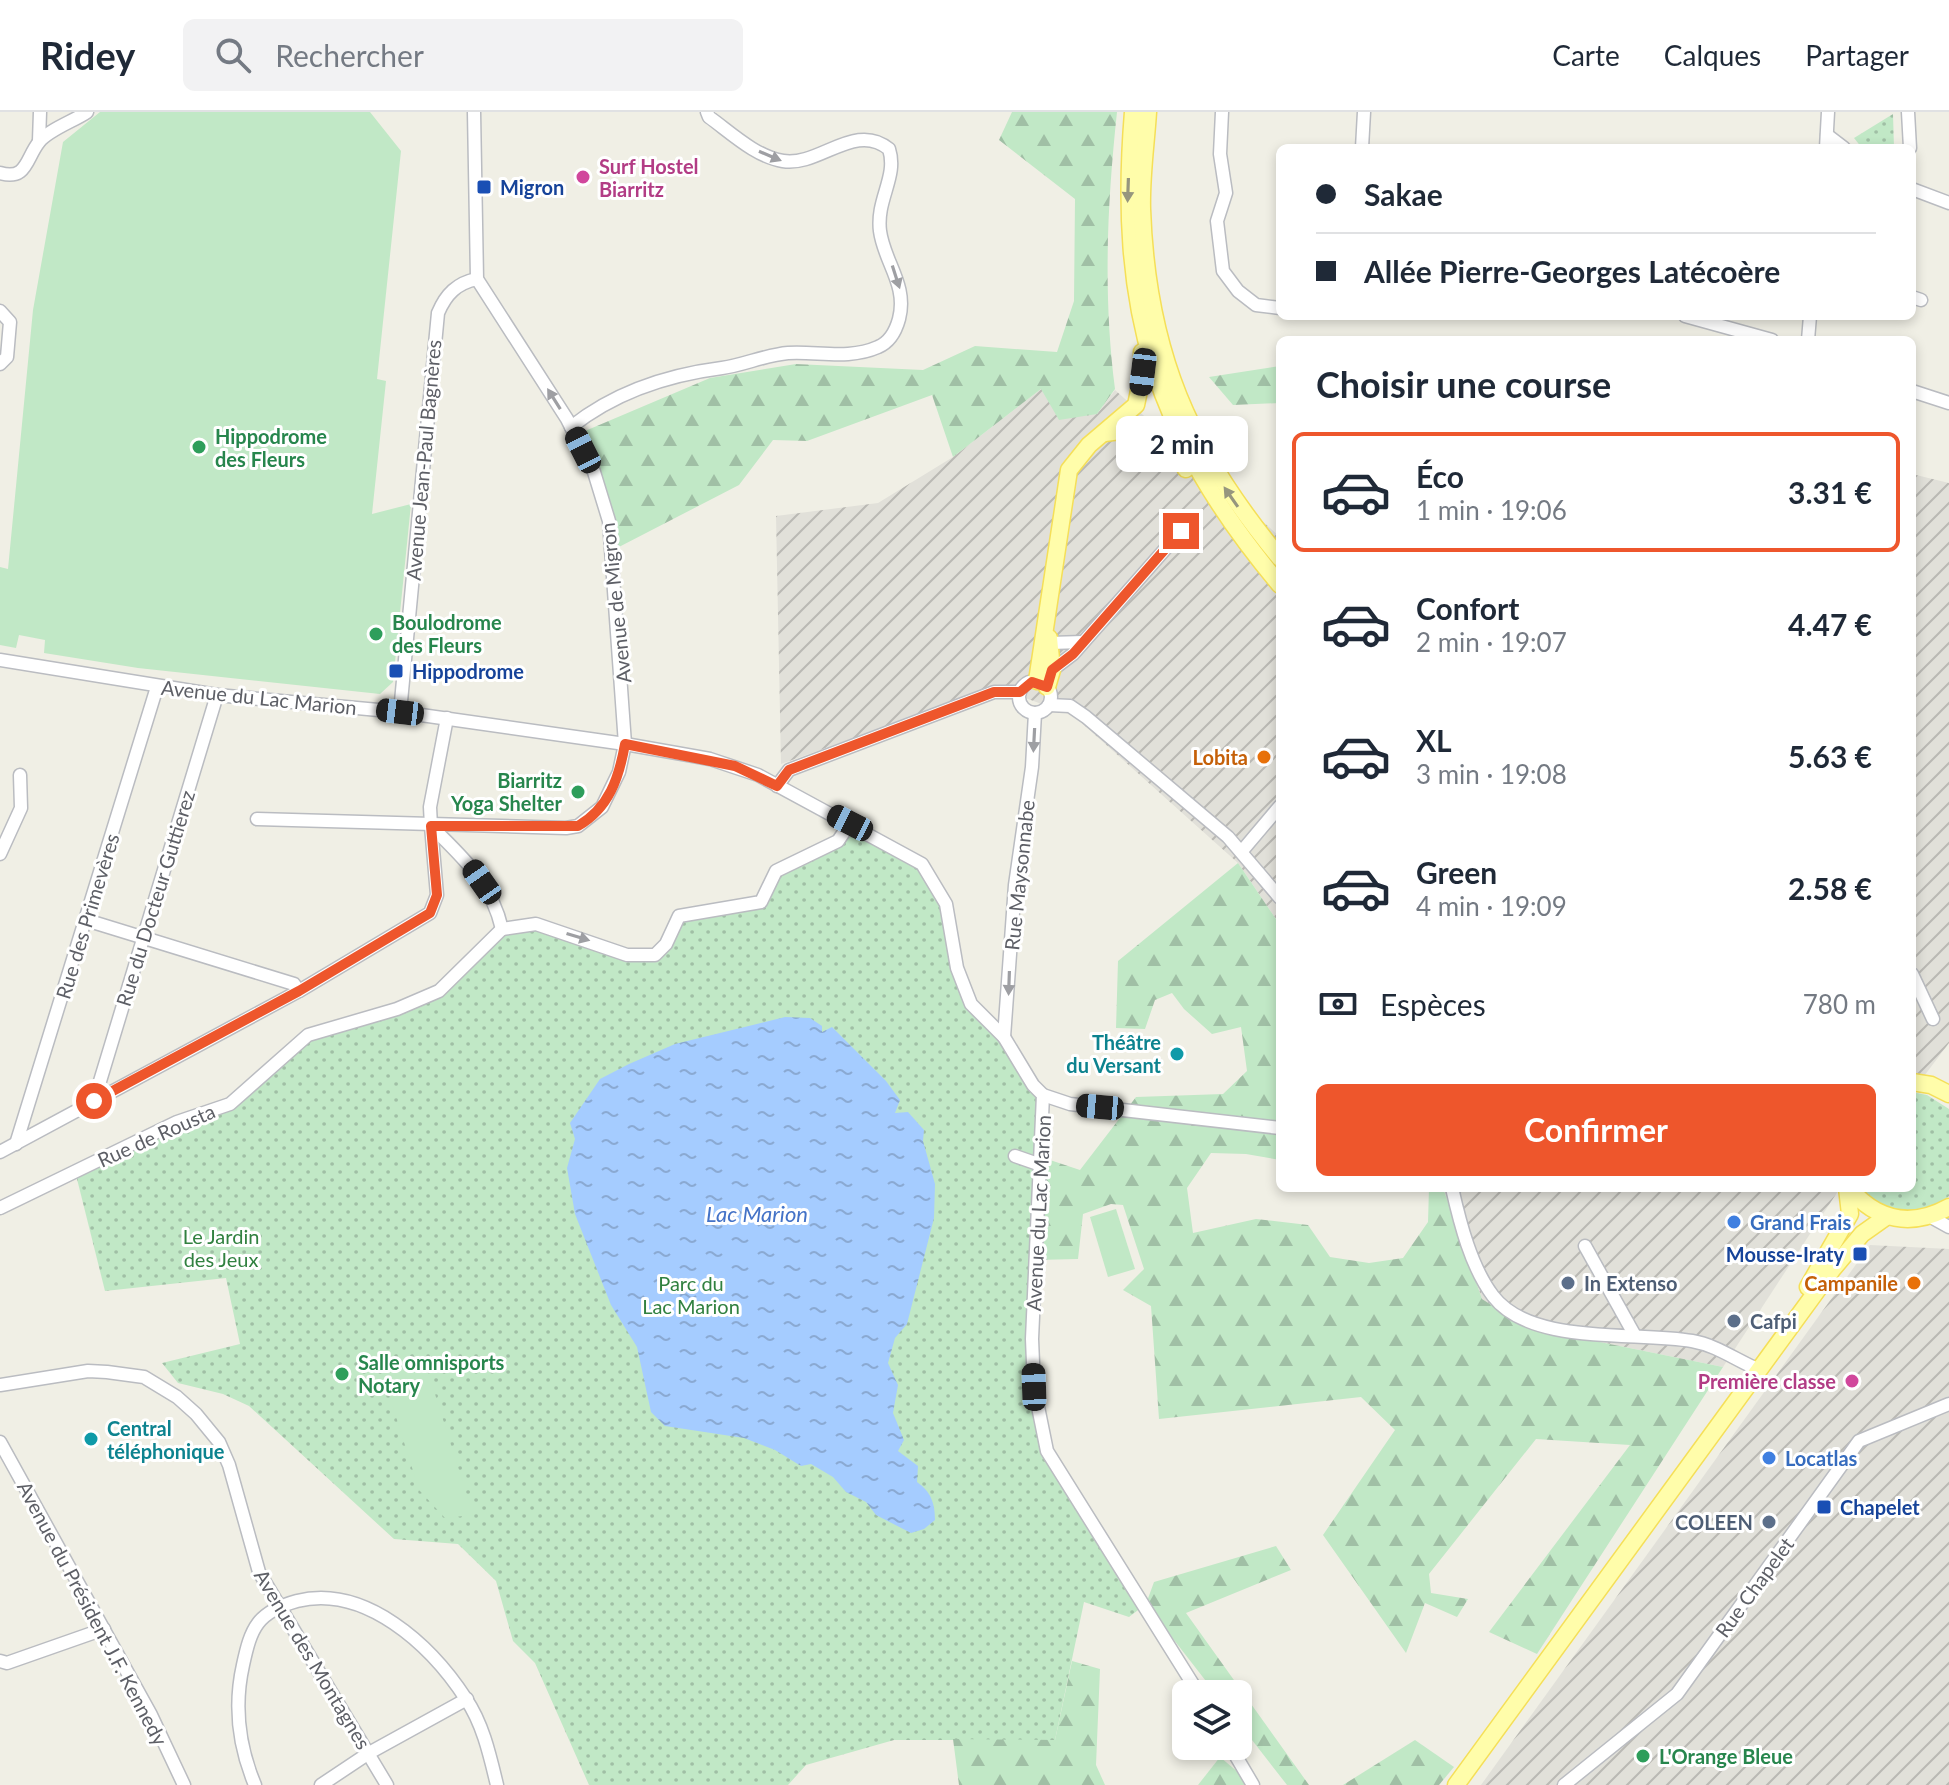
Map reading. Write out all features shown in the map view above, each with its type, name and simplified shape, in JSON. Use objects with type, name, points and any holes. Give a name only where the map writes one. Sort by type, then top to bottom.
[{"type":"main road","points":[[1042,684],[1045,624],[1069,470],[1089,445],[1136,405],[1143,372],[1143,339],[1129,252],[1128,198],[1133,112]]},
{"type":"main road","points":[[1148,112],[1142,206],[1148,286],[1157,333],[1190,426],[1212,467],[1276,553]]},
{"type":"main road","points":[[1143,339],[1185,449],[1243,541]]},
{"type":"main road","points":[[1104,434],[1126,429],[1162,439],[1178,456],[1198,490],[1276,580]]},
{"type":"main road","points":[[1042,684],[1052,670],[1046,647]]},
{"type":"main road","points":[[1931,1085],[1949,1077]]},
{"type":"main road","points":[[1916,1083],[1931,1085],[1949,1094]]},
{"type":"main road","points":[[1728,1410],[1839,1237],[1850,1214],[1848,1192]]},
{"type":"main road","points":[[1852,1192],[1864,1205],[1886,1217],[1909,1221],[1931,1217],[1949,1207]]},
{"type":"main road","points":[[1456,1785],[1832,1270],[1862,1234],[1886,1217]]},
{"type":"street","points":[[0,173],[13,175],[22,171],[39,141],[40,112]]},
{"type":"street","points":[[39,141],[87,112]]},
{"type":"street","points":[[474,112],[477,279]]},
{"type":"street","points":[[571,427],[617,397],[703,368],[722,368],[783,353],[850,353],[878,347],[889,340],[902,302],[880,233],[880,199],[891,176],[889,149],[881,143],[859,140],[801,161],[785,162],[759,151],[709,117],[707,112]]},
{"type":"street","points":[[1222,112],[1220,154],[1226,193],[1217,221],[1223,271],[1238,291],[1256,305],[1276,308]]},
{"type":"street","points":[[1362,144],[1364,112]]},
{"type":"street","points":[[1826,141],[1828,112]]},
{"type":"street","points":[[1908,112],[1910,144]]},
{"type":"street","points":[[1916,191],[1949,203]]},
{"type":"street","name":"Avenue de Migron","points":[[257,819],[431,826],[578,826],[591,818],[611,795],[625,744],[609,521],[594,472],[571,427],[477,279]]},
{"type":"street","name":"Avenue Jean-Paul Bagnères","points":[[400,712],[438,313],[444,298],[462,282],[477,279]]},
{"type":"street","points":[[0,311],[10,322],[7,357],[0,364]]},
{"type":"street","points":[[1700,320],[1758,336]]},
{"type":"street","points":[[1916,392],[1949,403]]},
{"type":"street","points":[[1052,670],[1083,642],[1181,531]]},
{"type":"street","points":[[1046,647],[1083,642]]},
{"type":"street","name":"Avenue du Lac Marion","points":[[0,660],[217,695],[447,718],[625,744],[735,766],[911,855],[932,876],[946,904],[963,987],[971,1004],[1004,1037],[1033,1085],[1043,1095],[1032,1339],[1034,1387],[1047,1451],[1190,1680]]},
{"type":"street","points":[[1049,705],[1042,684],[1027,683],[1020,692],[1022,706],[1035,713],[1049,705],[1070,706],[1086,717],[1242,851],[1276,893]]},
{"type":"street","name":"Rue des Primevères","points":[[16,1144],[157,687]]},
{"type":"street","points":[[777,786],[789,770],[994,692],[1020,692]]},
{"type":"street","name":"Rue du Docteur Guttierez","points":[[94,1101],[217,695]]},
{"type":"street","name":"Rue Maysonnabe","points":[[1004,1037],[1015,885],[1032,767],[1035,713]]},
{"type":"street","points":[[0,1152],[299,991],[430,913],[437,895],[430,807],[447,718]]},
{"type":"street","points":[[0,854],[21,808],[20,775]]},
{"type":"street","points":[[1242,851],[1276,811]]},
{"type":"street","points":[[431,826],[469,864],[495,900],[502,929],[536,924],[627,955],[655,955],[666,944],[679,916],[761,902],[776,871],[838,841],[850,823]]},
{"type":"street","points":[[86,920],[294,984],[299,991]]},
{"type":"street","name":"Rue de Rousta","points":[[0,1208],[177,1122],[230,1104],[308,1035],[397,1009],[439,991],[502,929]]},
{"type":"street","points":[[1916,983],[1933,1019]]},
{"type":"street","points":[[1043,1095],[1070,1104],[1276,1128]]},
{"type":"street","points":[[1015,1156],[1038,1164]]},
{"type":"street","points":[[1453,1192],[1468,1244],[1482,1276],[1494,1297],[1513,1313],[1553,1329],[1634,1334],[1709,1346],[1753,1367]]},
{"type":"street","points":[[1931,1217],[1949,1227]]},
{"type":"street","points":[[1585,1246],[1634,1334]]},
{"type":"street","name":"Avenue des Montagnes","points":[[0,1385],[88,1371],[144,1377],[177,1397],[219,1442],[229,1465],[254,1559],[277,1606],[387,1785]]},
{"type":"street","name":"Rue Chapelet","points":[[1564,1785],[1677,1694],[1859,1441],[1949,1404]]},
{"type":"street","name":"Avenue du Président J.F. Kennedy","points":[[0,1442],[104,1629],[184,1785]]},
{"type":"street","points":[[255,1785],[242,1742],[236,1696],[250,1630],[277,1606],[318,1596],[358,1603],[391,1621],[430,1656],[467,1699],[489,1749],[497,1785]]},
{"type":"street","points":[[0,1661],[7,1663],[104,1629]]},
{"type":"street","points":[[321,1785],[369,1753],[467,1699]]},
{"type":"street","points":[[1238,1760],[1253,1785]]},
{"type":"shaded area","points":[[1041,389],[1097,414],[1115,390],[1276,533],[1276,919],[1238,863],[1074,716],[996,687],[781,764],[776,516],[878,503],[953,457]]},
{"type":"shaded area","points":[[1916,475],[1949,483],[1949,1043],[1916,1087]]},
{"type":"shaded area","points":[[1444,1192],[1837,1192],[1723,1367],[1526,1327],[1482,1299]]},
{"type":"shaded area","points":[[1870,1245],[1949,1249],[1949,1785],[1481,1785]]},
{"type":"green space","name":"Hippodrome des Fleurs","points":[[100,112],[370,112],[401,151],[377,379],[386,381],[372,514],[411,504],[393,682],[380,694],[138,668],[44,653],[45,640],[19,635],[16,648],[0,645],[0,567],[8,569],[33,310],[63,142]]},
{"type":"green space","points":[[1012,112],[1117,112],[1108,250],[1109,320],[1115,389],[1097,414],[1059,420],[1041,389],[953,457],[932,395],[807,441],[773,440],[739,485],[617,548],[609,499],[585,431],[710,378],[796,364],[923,370],[975,346],[1057,352],[1074,301],[1075,199],[999,140]]},
{"type":"green space","points":[[1893,114],[1894,144],[1859,144],[1854,138]]},
{"type":"green space","points":[[1276,367],[1276,403],[1233,405],[1209,377]]},
{"type":"green space","name":"Parc du Lac Marion","points":[[850,823],[932,876],[963,987],[1043,1095],[1032,1339],[1047,1451],[1146,1604],[1129,1617],[1084,1602],[1055,1740],[894,1740],[806,1765],[788,1785],[589,1785],[535,1663],[513,1641],[496,1581],[458,1544],[394,1539],[249,1406],[223,1394],[178,1383],[162,1363],[240,1344],[226,1278],[105,1291],[75,1171],[230,1104],[308,1035],[439,991],[502,929],[536,924],[627,955],[655,955],[679,916],[761,902],[769,882],[838,841]]},
{"type":"green space","points":[[1238,863],[1276,919],[1276,1159],[1211,1153],[1187,1188],[1193,1233],[1256,1219],[1308,1225],[1330,1257],[1369,1263],[1403,1258],[1428,1222],[1429,1192],[1444,1192],[1482,1299],[1526,1327],[1723,1367],[1537,1654],[1489,1632],[1630,1445],[1536,1439],[1429,1574],[1431,1593],[1468,1599],[1457,1617],[1425,1603],[1406,1653],[1323,1535],[1395,1430],[1361,1397],[1159,1419],[1151,1306],[1123,1290],[1144,1269],[1123,1205],[1111,1204],[1083,1214],[1078,1259],[1036,1260],[1038,1156],[1080,1170],[1136,1097],[1223,1094],[1247,1071],[1241,1027],[1212,1034],[1184,1009],[1172,993],[1155,1000],[1145,1029],[1116,1028],[1118,961]]},
{"type":"green space","points":[[1916,1093],[1927,1095],[1949,1109],[1949,1196],[1925,1212],[1913,1214],[1879,1204],[1862,1192],[1916,1192]]},
{"type":"green space","points":[[1116,1209],[1135,1269],[1108,1277],[1090,1217]]},
{"type":"green space","points":[[424,1359],[473,1515],[445,1518],[419,1490],[382,1372]]},
{"type":"green space","points":[[1276,1546],[1291,1570],[1186,1613],[1234,1680],[1205,1680],[1146,1604],[1154,1582]]},
{"type":"green space","points":[[1072,1661],[1100,1669],[1096,1765],[1105,1785],[959,1785],[953,1739],[1055,1740]]},
{"type":"green space","points":[[1252,1705],[1309,1785],[1287,1785],[1252,1740]]},
{"type":"green space","points":[[1415,1740],[1454,1767],[1439,1785],[1343,1785]]},
{"type":"green space","points":[[1218,1760],[1224,1760],[1239,1773],[1245,1785],[1198,1785]]},
{"type":"water","name":"Lac Marion","points":[[785,1017],[810,1018],[822,1026],[822,1032],[832,1027],[886,1081],[900,1100],[895,1113],[908,1112],[924,1130],[923,1141],[935,1184],[934,1218],[907,1324],[895,1338],[888,1363],[898,1385],[893,1413],[904,1440],[898,1451],[918,1466],[917,1482],[929,1494],[934,1508],[935,1520],[924,1529],[911,1533],[876,1515],[866,1502],[846,1492],[833,1477],[811,1464],[801,1466],[775,1450],[744,1438],[665,1426],[651,1412],[637,1347],[611,1305],[575,1214],[567,1168],[575,1139],[570,1123],[600,1079],[675,1044]]},
{"type":"place","name":"Surf Hostel Biarritz","points":[[583,177]]},
{"type":"place","name":"Migron","points":[[484,187]]},
{"type":"place","name":"Hippodrome des Fleurs","points":[[199,447]]},
{"type":"place","name":"Boulodrome des Fleurs","points":[[376,634]]},
{"type":"place","name":"Hippodrome","points":[[396,671]]},
{"type":"place","name":"Lobita","points":[[1264,757]]},
{"type":"place","name":"Biarritz Yoga Shelter","points":[[578,792]]},
{"type":"place","name":"Théâtre du Versant","points":[[1177,1054]]},
{"type":"place","name":"Grand Frais","points":[[1734,1222]]},
{"type":"place","name":"Mousse-Iraty","points":[[1860,1254]]},
{"type":"place","name":"In Extenso","points":[[1568,1283]]},
{"type":"place","name":"Campanile","points":[[1914,1283]]},
{"type":"place","name":"Cafpi","points":[[1734,1321]]},
{"type":"place","name":"Salle omnisports Notary","points":[[342,1374]]},
{"type":"place","name":"Première classe","points":[[1852,1381]]},
{"type":"place","name":"Central téléphonique","points":[[91,1439]]},
{"type":"place","name":"Locatlas","points":[[1769,1458]]},
{"type":"place","name":"Chapelet","points":[[1824,1507]]},
{"type":"place","name":"COLEEN","points":[[1769,1522]]},
{"type":"place","name":"L'Orange Bleue","points":[[1643,1756]]},
{"type":"route","points":[[94,1101],[299,991],[430,913],[437,895],[431,826],[578,826],[591,818],[611,795],[625,744],[710,759],[758,775],[777,786],[789,770],[994,692],[1020,692],[1024,686],[1037,681],[1047,687],[1052,670],[1073,654],[1181,531]]},
{"type":"park label","name":"Le Jardin des Jeux","points":[[221,1248]]}]
